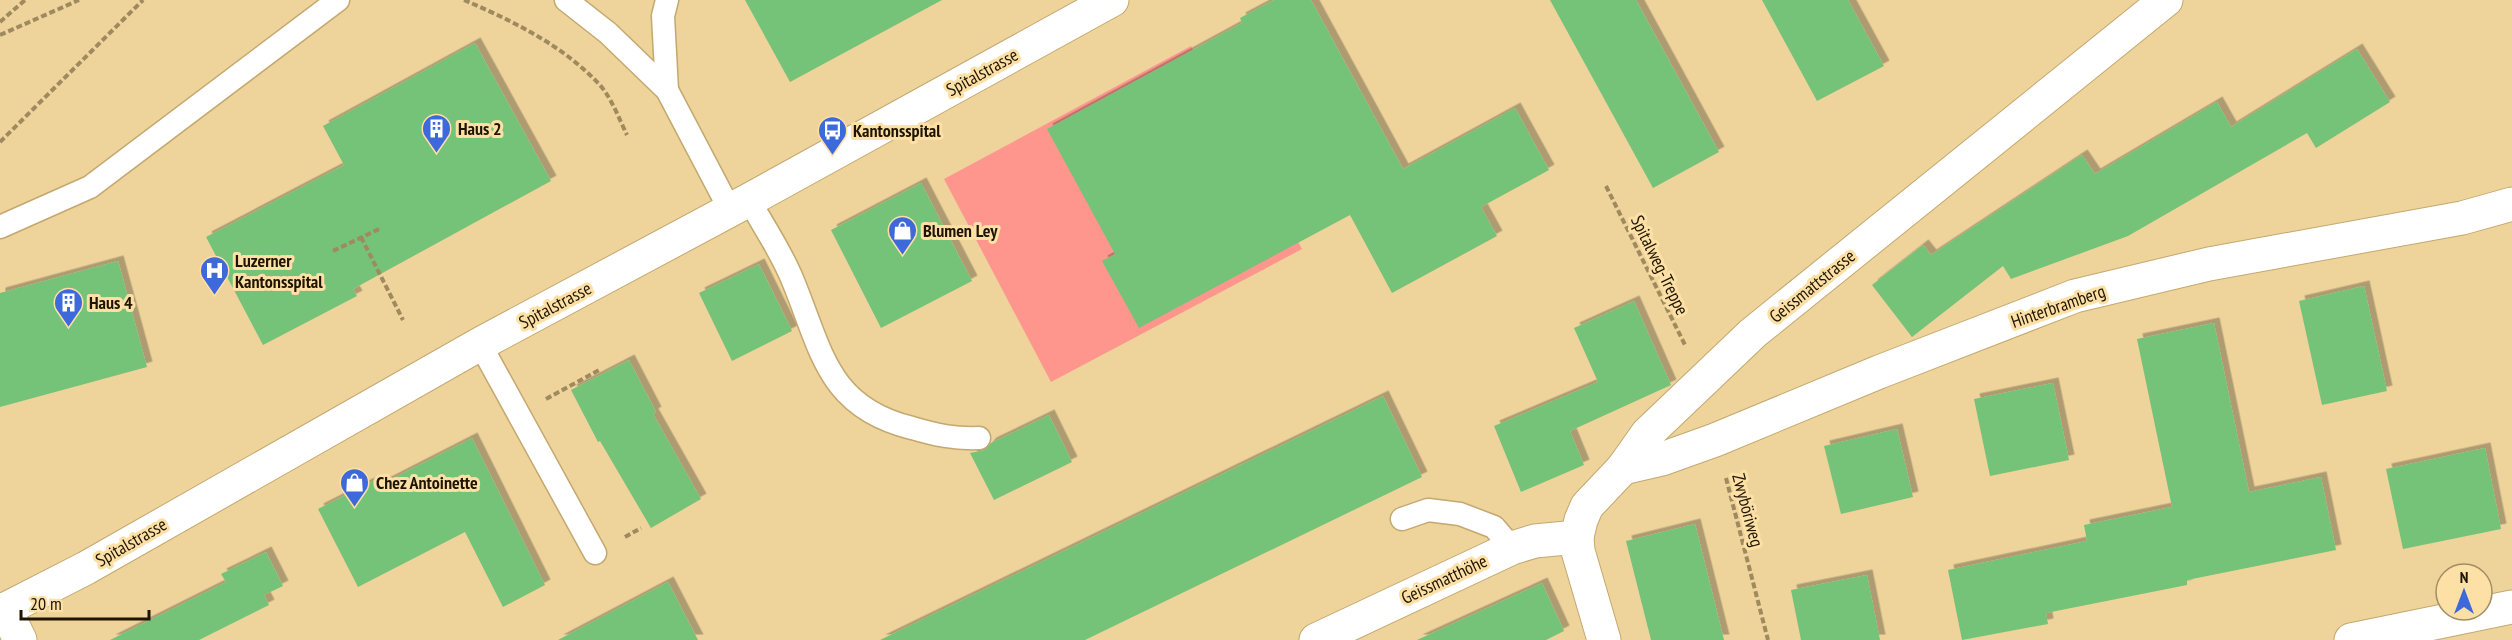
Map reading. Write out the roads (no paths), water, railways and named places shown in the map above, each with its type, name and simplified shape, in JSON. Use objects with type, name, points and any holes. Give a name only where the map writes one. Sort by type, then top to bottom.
[{"type":"street","name":"Spitalstrasse","points":[[3,611],[86,568],[480,344],[736,202],[1112,0]]},
{"type":"street","name":"Geissmattstrasse","points":[[1604,640],[1582,569],[1578,537],[1581,520],[1587,506],[1623,468],[1647,434],[1753,333],[2166,0]]},
{"type":"street","name":"Hinterbramberg","points":[[1623,468],[1662,459],[1715,440],[1879,372],[2075,296],[2209,264],[2462,218],[2512,204]]},
{"type":"street","name":"Geissmatthöhe","points":[[1316,640],[1512,548],[1535,541],[1578,537]]},
{"type":"street","points":[[2351,640],[2512,607]]},
{"type":"street","points":[[3,611],[20,640]]},
{"type":"lane","points":[[0,227],[90,187],[338,0]]},
{"type":"lane","points":[[566,0],[608,33],[667,90],[736,202],[792,279],[819,350],[842,390],[858,404],[890,423],[954,439],[979,438]]},
{"type":"lane","points":[[667,0],[663,16],[667,90]]},
{"type":"lane","points":[[480,344],[595,553]]},
{"type":"lane","points":[[1402,519],[1428,510],[1460,514],[1494,527],[1512,548]]},
{"type":"place","name":"Haus 2","points":[[437,154]]},
{"type":"place","name":"Kantonsspital","points":[[832,156]]},
{"type":"place","name":"Blumen Ley","points":[[902,256]]},
{"type":"place","name":"Luzerner Kantonsspital","points":[[214,296]]},
{"type":"place","name":"Haus 4","points":[[68,328]]},
{"type":"place","name":"Chez Antoinette","points":[[355,508]]}]
